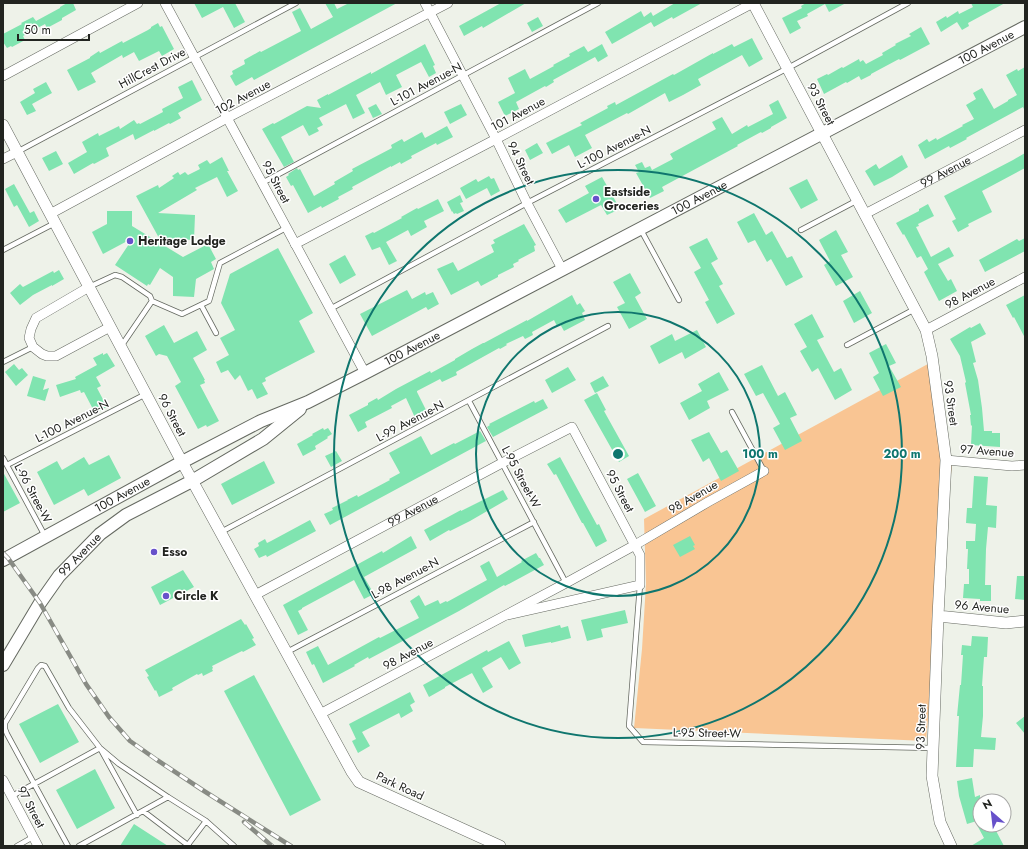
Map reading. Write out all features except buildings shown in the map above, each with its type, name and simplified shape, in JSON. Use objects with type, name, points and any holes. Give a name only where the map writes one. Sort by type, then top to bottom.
[{"type":"main road","name":"100 Avenue","points":[[3,560],[182,462],[261,421],[308,402],[365,373],[1025,27]]},
{"type":"main road","name":"100 Avenue","points":[[192,481],[263,439],[308,402]]},
{"type":"main road","name":"99 Avenue","points":[[3,665],[40,603],[59,576],[100,534],[126,515],[192,481]]},
{"type":"street","points":[[3,76],[138,3]]},
{"type":"street","name":"95 Street","points":[[165,3],[365,373]]},
{"type":"street","name":"94 Street","points":[[425,3],[562,269]]},
{"type":"street","name":"102 Avenue","points":[[52,218],[227,118],[448,3]]},
{"type":"street","name":"93 Street","points":[[753,3],[926,330],[932,356],[946,460],[932,776],[940,822],[951,846]]},
{"type":"street","name":"101 Avenue","points":[[295,244],[753,3]]},
{"type":"street","name":"96 Street","points":[[3,126],[192,481],[320,714]]},
{"type":"street","name":"99 Avenue","points":[[865,214],[1025,130]]},
{"type":"street","points":[[3,159],[17,152]]},
{"type":"street","name":"98 Avenue","points":[[926,330],[1025,277]]},
{"type":"street","points":[[89,286],[36,318],[29,338],[33,347],[47,356],[56,356],[110,327]]},
{"type":"street","name":"95 Street","points":[[572,427],[635,545]]},
{"type":"street","name":"99 Avenue","points":[[255,595],[572,427]]},
{"type":"street","name":"97 Avenue","points":[[946,460],[1012,466],[1025,465]]},
{"type":"street","name":"98 Avenue","points":[[320,714],[566,583],[764,471]]},
{"type":"street","points":[[635,545],[640,555],[640,585]]},
{"type":"street","name":"98 Avenue","points":[[507,615],[640,585]]},
{"type":"street","name":"96 Avenue","points":[[938,616],[1006,623],[1025,621]]},
{"type":"street","name":"Park Road","points":[[320,714],[352,772],[360,782],[500,846]]},
{"type":"street","name":"97 Street","points":[[3,780],[38,846]]},
{"type":"lane","name":"HillCrest Drive","points":[[17,152],[296,3]]},
{"type":"lane","name":"L-101 Avenue-N","points":[[262,183],[598,3]]},
{"type":"lane","name":"L-100 Avenue-N","points":[[330,309],[527,203],[788,68],[908,3]]},
{"type":"lane","points":[[801,230],[858,200]]},
{"type":"lane","points":[[3,250],[52,218]]},
{"type":"lane","points":[[89,286],[115,275],[122,277],[150,296],[152,301],[182,314],[209,301],[220,263],[286,228]]},
{"type":"lane","points":[[640,228],[678,300]]},
{"type":"lane","points":[[121,346],[152,301]]},
{"type":"lane","points":[[201,305],[216,333]]},
{"type":"lane","points":[[847,345],[915,309]]},
{"type":"lane","name":"L-99 Avenue-N","points":[[221,532],[608,326]]},
{"type":"lane","points":[[3,362],[33,347]]},
{"type":"lane","name":"L-100 Avenue-N","points":[[7,465],[146,394]]},
{"type":"lane","name":"L-95 Street-W","points":[[469,400],[566,583]]},
{"type":"lane","points":[[732,412],[764,471]]},
{"type":"lane","name":"L-96 Stree-W","points":[[3,458],[46,537]]},
{"type":"lane","name":"L-98 Avenue-N","points":[[286,652],[534,522]]},
{"type":"lane","name":"L-95 Street-W","points":[[640,585],[629,726],[643,742],[933,748]]},
{"type":"lane","points":[[68,846],[5,729],[5,723],[41,665],[45,666],[69,708],[100,748],[136,815]]},
{"type":"lane","points":[[12,796],[100,748]]},
{"type":"lane","points":[[100,748],[119,764],[206,821],[234,846]]},
{"type":"lane","points":[[79,846],[168,797]]},
{"type":"lane","points":[[143,811],[188,846],[206,821]]},
{"type":"lane","points":[[17,846],[33,837]]},
{"type":"shaded area","points":[[937,359],[952,464],[926,741],[634,728],[642,649],[646,584],[644,519]]},
{"type":"railway","points":[[3,553],[40,603],[86,684],[109,717],[130,741],[204,791],[291,846]]},
{"type":"railway","points":[[244,822],[272,846]]},
{"type":"place","name":"Eastside Groceries","points":[[596,199]]},
{"type":"place","name":"Heritage Lodge","points":[[130,241]]},
{"type":"place","name":"Esso","points":[[154,552]]},
{"type":"place","name":"Circle K","points":[[166,596]]}]
